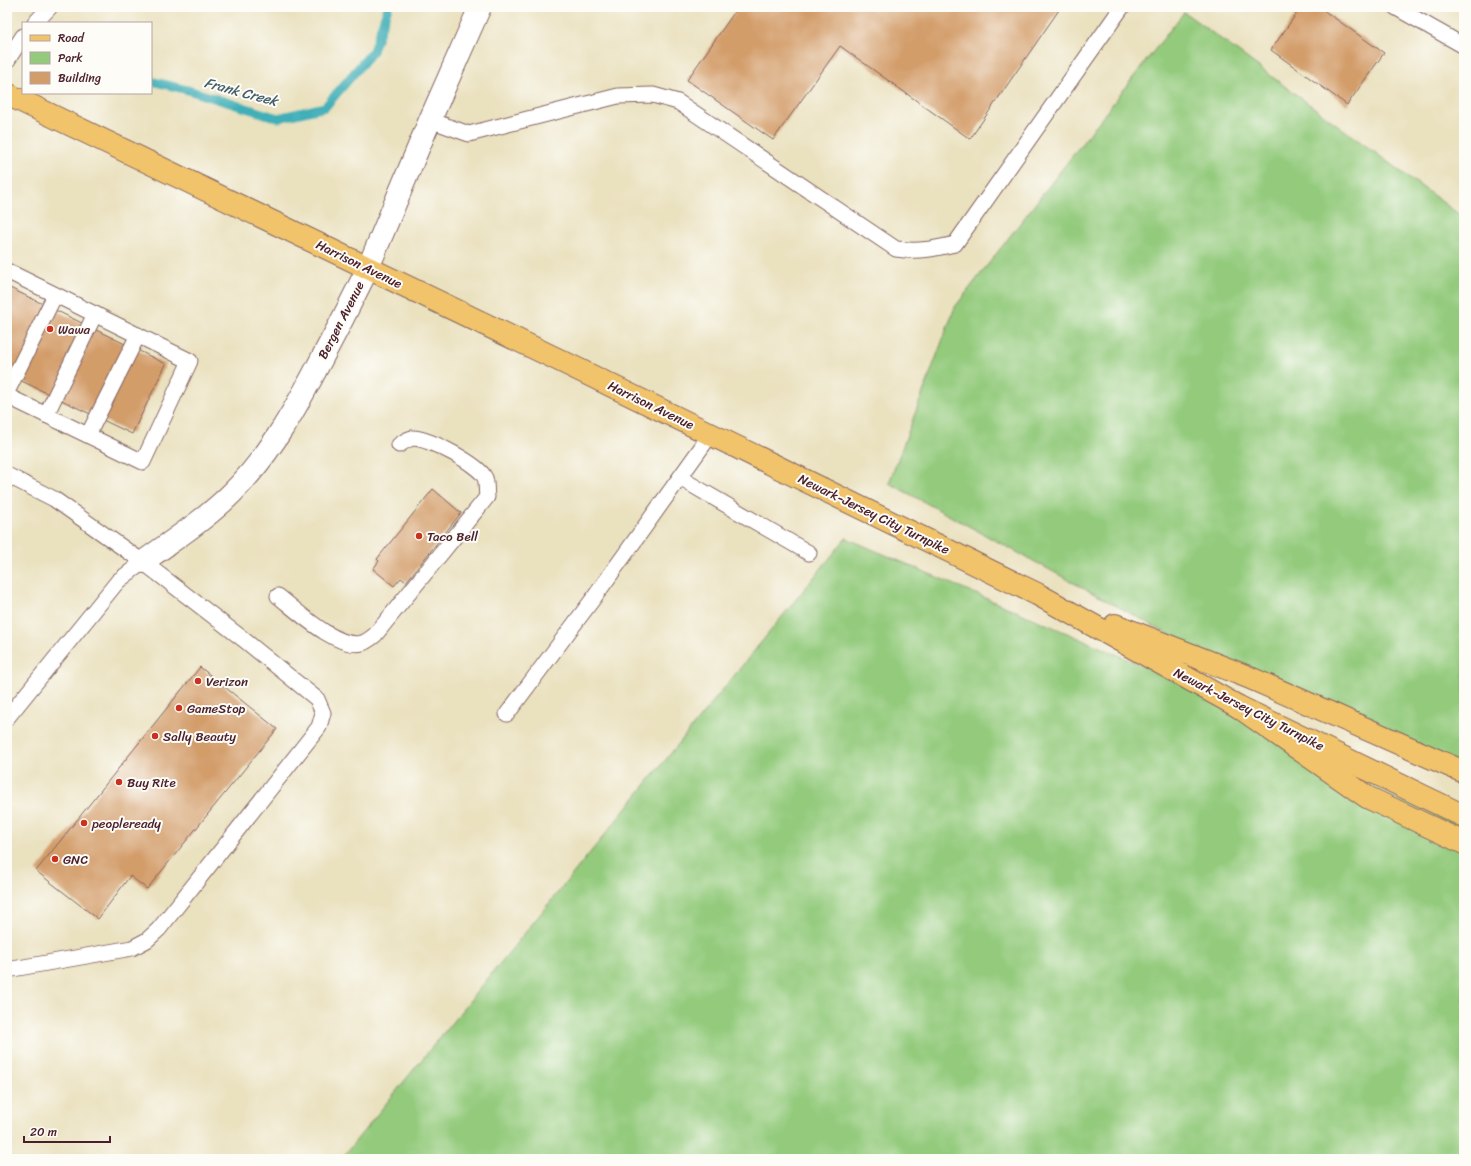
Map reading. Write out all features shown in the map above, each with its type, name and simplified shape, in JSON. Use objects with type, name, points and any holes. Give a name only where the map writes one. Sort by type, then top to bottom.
[{"type":"main road","name":"Harrison Avenue","points":[[7,94],[711,434]]},
{"type":"main road","name":"Newark-Jersey City Turnpike","points":[[711,434],[1037,594],[1239,707],[1464,816]]},
{"type":"main road","name":"Newark-Jersey City Turnpike","points":[[1037,594],[1248,677],[1464,772]]},
{"type":"main road","points":[[1239,707],[1367,797],[1464,844]]},
{"type":"street","name":"Bergen Avenue","points":[[143,562],[201,520],[232,493],[259,463],[289,420],[335,335],[368,268],[430,120],[480,7]]},
{"type":"lane","points":[[36,22],[50,7]]},
{"type":"lane","points":[[430,120],[469,134],[618,96],[653,95],[678,102],[896,249],[914,251],[937,248],[955,244],[1122,7]]},
{"type":"lane","points":[[1395,7],[1464,46]]},
{"type":"lane","points":[[7,61],[22,38]]},
{"type":"lane","points":[[7,271],[190,361],[143,462],[7,396]]},
{"type":"lane","points":[[7,392],[55,295]]},
{"type":"lane","points":[[46,415],[95,314]]},
{"type":"lane","points":[[88,435],[138,335]]},
{"type":"lane","points":[[507,714],[593,599],[711,434]]},
{"type":"lane","points":[[278,596],[330,636],[344,643],[362,643],[375,635],[487,497],[485,478],[478,468],[466,460],[423,440],[414,438],[408,439],[399,445]]},
{"type":"lane","points":[[7,475],[54,499],[143,562],[243,639],[317,699],[323,713],[319,727],[159,929],[147,940],[132,948],[7,970]]},
{"type":"lane","points":[[680,478],[809,554]]},
{"type":"lane","points":[[7,718],[118,581],[143,562]]},
{"type":"green space","points":[[1184,12],[1464,218],[1464,772],[1248,677],[889,483],[955,307]]},
{"type":"green space","points":[[846,538],[1239,707],[1464,816],[1464,1159],[341,1159]]},
{"type":"building","points":[[738,7],[1061,7],[970,139],[840,46],[773,140],[687,80]]},
{"type":"building","points":[[1301,7],[1319,7],[1384,53],[1347,105],[1271,50]]},
{"type":"building","name":"Wawa","points":[[10,288],[166,364],[132,434],[7,374],[7,293]]},
{"type":"building","name":"Taco Bell","points":[[433,489],[461,513],[406,582],[401,578],[394,586],[373,569],[379,561],[377,559]]},
{"type":"building","points":[[200,667],[277,729],[147,889],[130,876],[98,919],[36,871]]},
{"type":"waterway","name":"Frank Creek","points":[[152,81],[188,90],[278,118],[325,107],[373,51],[388,7]]},
{"type":"place","name":"Wawa","points":[[50,329]]},
{"type":"place","name":"Taco Bell","points":[[419,536]]},
{"type":"place","name":"Verizon","points":[[198,681]]},
{"type":"place","name":"GameStop","points":[[179,708]]},
{"type":"place","name":"Sally Beauty","points":[[155,736]]},
{"type":"place","name":"Buy Rite","points":[[119,782]]},
{"type":"place","name":"peopleready","points":[[84,823]]},
{"type":"place","name":"GNC","points":[[55,859]]}]
